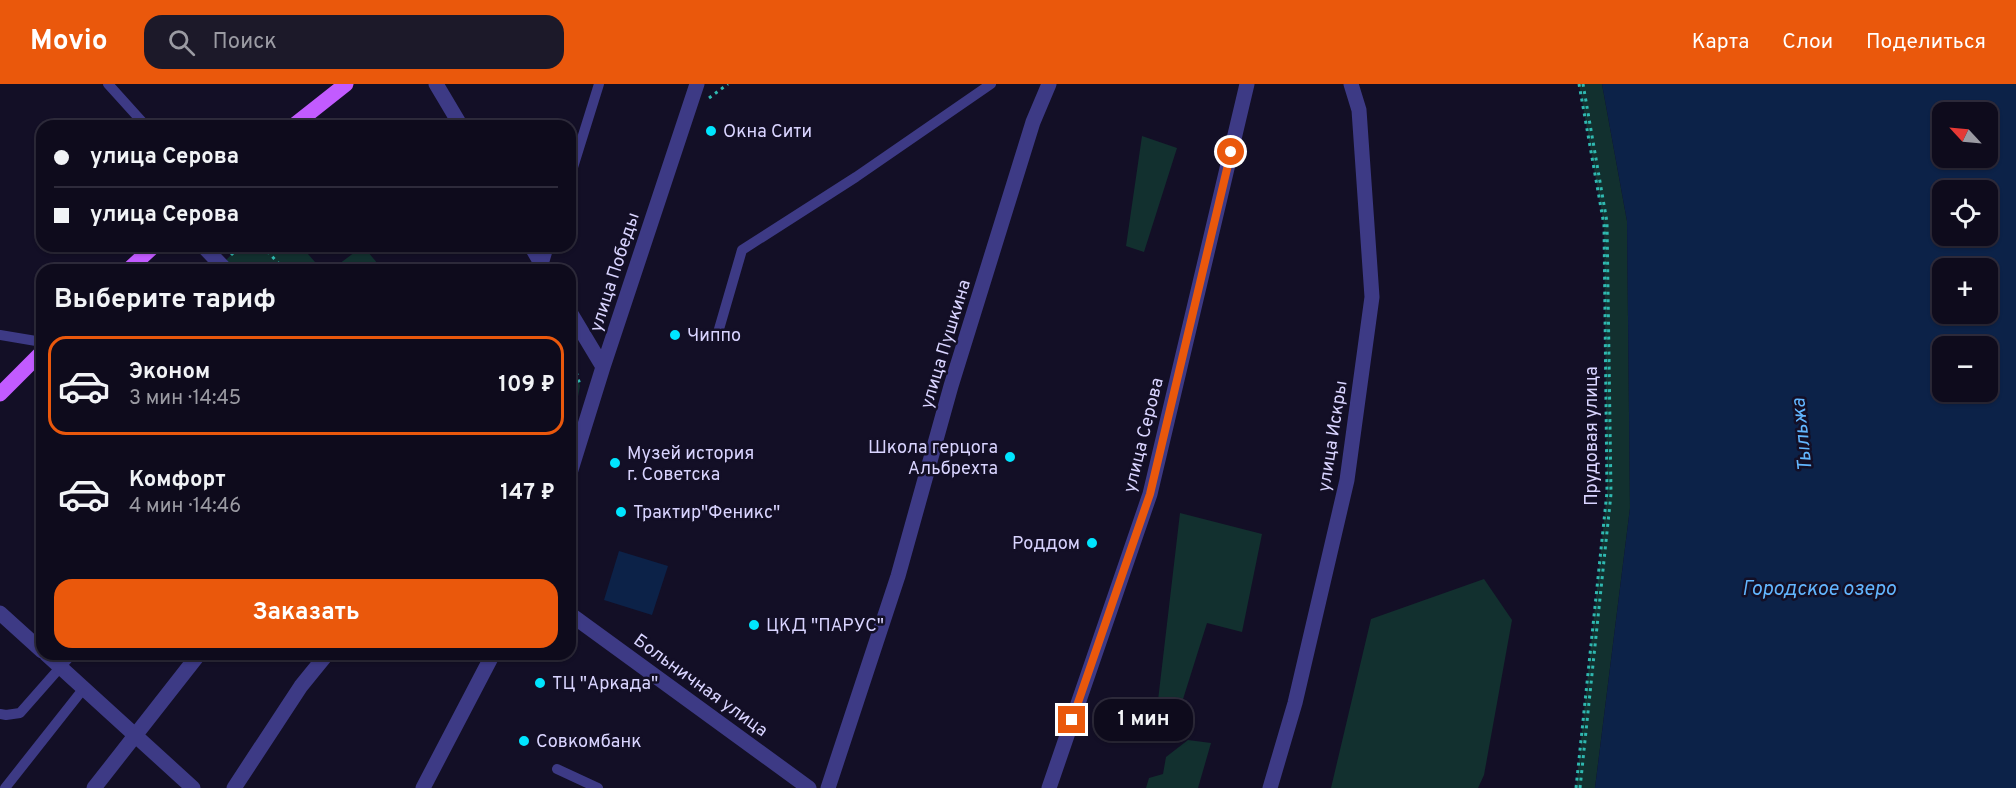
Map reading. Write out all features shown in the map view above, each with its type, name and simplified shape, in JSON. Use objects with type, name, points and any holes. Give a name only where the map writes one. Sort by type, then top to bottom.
[{"type":"main road","points":[[301,120],[346,84]]},
{"type":"main road","points":[[134,264],[147,252]]},
{"type":"main road","points":[[0,394],[36,358]]},
{"type":"street","points":[[436,84],[457,120]]},
{"type":"street","name":"улица Победы","points":[[576,454],[698,84]]},
{"type":"street","name":"улица Пушкина","points":[[828,788],[898,576],[951,386],[1033,122],[1049,84]]},
{"type":"street","name":"улица Серова","points":[[1049,788],[1150,494],[1247,84]]},
{"type":"street","name":"улица Искры","points":[[1270,788],[1295,703],[1347,480],[1372,297],[1359,110],[1352,84]]},
{"type":"street","points":[[209,252],[220,264]]},
{"type":"street","points":[[576,322],[603,367]]},
{"type":"street","points":[[0,613],[36,646]]},
{"type":"street","name":"Больничная улица","points":[[576,618],[809,788]]},
{"type":"street","points":[[52,660],[194,788]]},
{"type":"street","points":[[94,788],[194,660]]},
{"type":"street","points":[[234,788],[301,686],[322,660]]},
{"type":"street","points":[[423,788],[490,660]]},
{"type":"lane","points":[[108,84],[141,120]]},
{"type":"lane","points":[[576,157],[598,84]]},
{"type":"lane","points":[[717,336],[742,250],[856,177],[989,84]]},
{"type":"lane","points":[[0,335],[36,341]]},
{"type":"lane","points":[[0,714],[20,712],[67,660]]},
{"type":"lane","points":[[5,788],[84,688]]},
{"type":"lane","points":[[557,769],[598,788]]},
{"type":"path","points":[[709,98],[728,84]]},
{"type":"path","name":"Прудовая улица","points":[[1578,788],[1606,492],[1604,225],[1581,84]]},
{"type":"path","points":[[268,252],[279,264]]},
{"type":"green space","points":[[1579,84],[1602,84],[1627,221],[1630,508],[1595,788],[1576,788],[1607,492],[1604,225]]},
{"type":"green space","points":[[1142,136],[1177,148],[1144,252],[1126,246]]},
{"type":"green space","points":[[234,252],[306,252],[317,264],[222,264]]},
{"type":"green space","points":[[355,252],[368,252],[378,264],[339,264]]},
{"type":"green space","points":[[576,372],[580,386],[576,407]]},
{"type":"green space","points":[[1180,513],[1262,534],[1242,632],[1207,623],[1172,734],[1153,743]]},
{"type":"green space","points":[[1484,579],[1512,620],[1484,775],[1478,788],[1331,788],[1371,619]]},
{"type":"green space","points":[[1188,740],[1211,743],[1198,788],[1146,788],[1149,778],[1163,774],[1166,757]]},
{"type":"water","name":"Городское озеро","points":[[1602,84],[2016,84],[2016,788],[1595,788],[1630,508],[1627,221]]},
{"type":"water","points":[[619,551],[668,566],[652,615],[604,600]]},
{"type":"place","name":"Окна Сити","points":[[711,131]]},
{"type":"place","name":"Чиппо","points":[[675,335]]},
{"type":"place","name":"Школа герцога Альбрехта","points":[[1010,457]]},
{"type":"place","name":"Музей история г. Советска","points":[[615,463]]},
{"type":"place","name":"Трактир\"Феникс\"","points":[[621,512]]},
{"type":"place","name":"Роддом","points":[[1092,543]]},
{"type":"place","name":"ЦКД \"ПАРУС\"","points":[[754,625]]},
{"type":"place","name":"ТЦ \"Аркада\"","points":[[540,683]]},
{"type":"place","name":"Совкомбанк","points":[[524,741]]},
{"type":"route","points":[[1072,720],[1150,494],[1231,152]]},
{"type":"water label","name":"Тыльжа","points":[[1801,435]]}]
